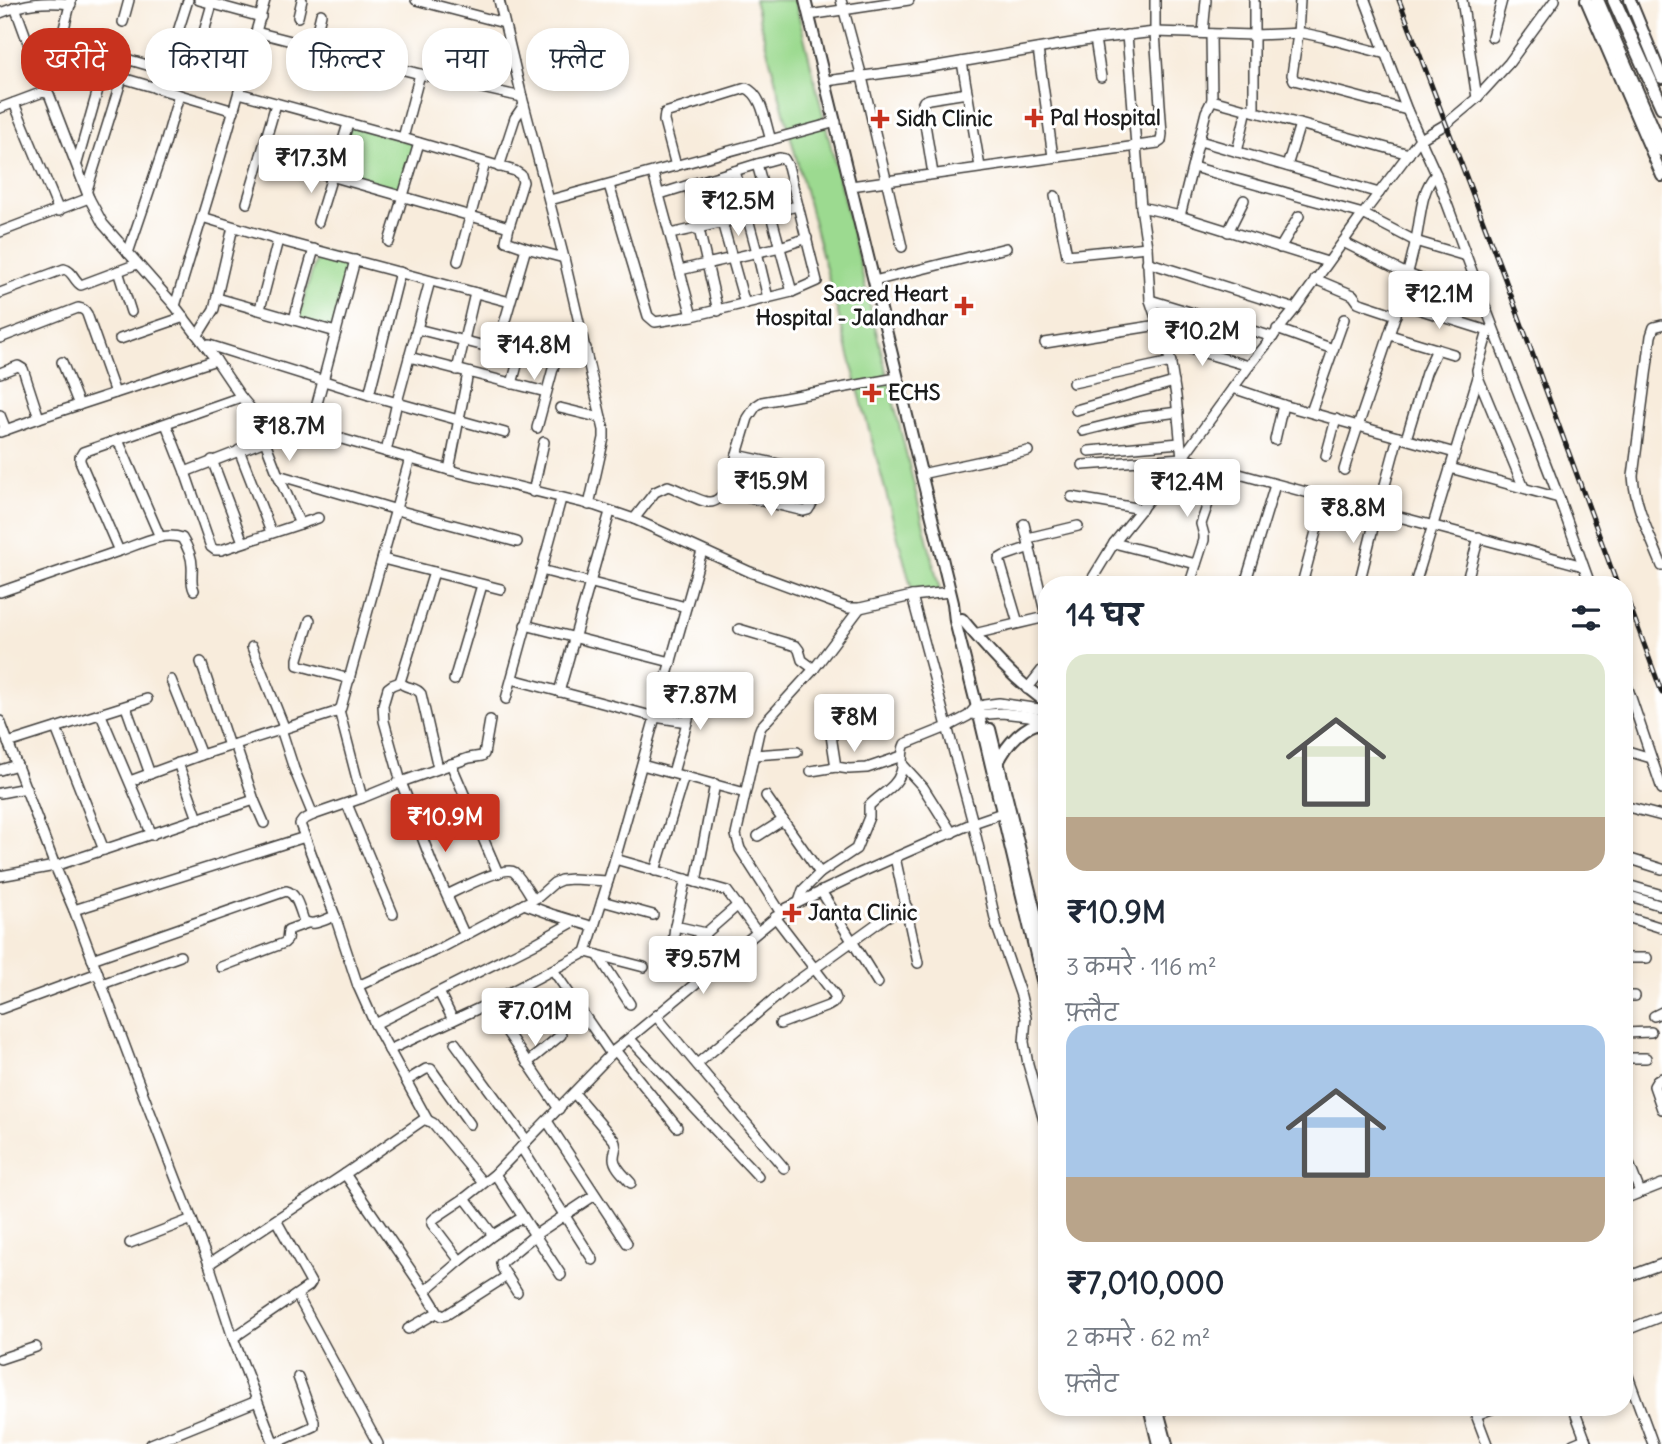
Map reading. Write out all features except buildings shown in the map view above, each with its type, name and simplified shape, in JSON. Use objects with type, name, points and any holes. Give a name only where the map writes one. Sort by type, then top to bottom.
[{"type":"highway","points":[[1597,0],[1662,150]]},
{"type":"highway","points":[[1615,0],[1662,107]]},
{"type":"main road","points":[[805,0],[952,598],[955,621],[1038,964]]},
{"type":"main road","points":[[1586,0],[1662,176]]},
{"type":"main road","points":[[1630,0],[1662,78]]},
{"type":"main road","points":[[952,598],[962,619],[992,656],[1038,697]]},
{"type":"main road","points":[[962,619],[979,712],[998,763],[1038,923]]},
{"type":"main road","points":[[998,763],[1004,751],[1025,729],[1038,722]]},
{"type":"main road","points":[[1151,1416],[1158,1444]]},
{"type":"main road","points":[[1159,1416],[1167,1444]]},
{"type":"street","points":[[123,22],[129,0]]},
{"type":"street","points":[[179,28],[188,0]]},
{"type":"street","points":[[199,0],[261,17]]},
{"type":"street","points":[[258,28],[265,0]]},
{"type":"street","points":[[298,17],[302,0]]},
{"type":"street","points":[[416,0],[504,23]]},
{"type":"street","points":[[499,0],[550,200],[604,430],[589,505]]},
{"type":"street","points":[[809,15],[842,5],[909,0]]},
{"type":"street","points":[[851,186],[1158,143],[1162,137],[1155,0]]},
{"type":"street","points":[[1180,216],[1206,111],[1212,100],[1206,0]]},
{"type":"street","points":[[1237,152],[1250,110],[1254,0]]},
{"type":"street","points":[[1300,0],[1292,75],[1294,80],[1407,110]]},
{"type":"street","points":[[1365,0],[1419,140],[1436,174],[1587,576]]},
{"type":"street","points":[[1462,0],[1477,98]]},
{"type":"street","points":[[1492,37],[1502,0]]},
{"type":"street","points":[[1094,576],[1114,543],[1295,309],[1419,140],[1446,124],[1477,98],[1509,63],[1551,1]]},
{"type":"street","points":[[0,13],[40,2],[71,2],[64,28]]},
{"type":"street","points":[[205,28],[212,4]]},
{"type":"street","points":[[842,5],[902,247]]},
{"type":"street","points":[[15,7],[23,28]]},
{"type":"street","points":[[318,28],[321,14]]},
{"type":"street","points":[[826,81],[1155,32],[1312,34],[1386,54]]},
{"type":"street","points":[[1127,35],[1150,300],[1171,362],[1182,458]]},
{"type":"street","points":[[1095,39],[1101,77]]},
{"type":"street","points":[[1038,49],[1053,157]]},
{"type":"street","points":[[962,62],[980,167]]},
{"type":"street","points":[[408,71],[523,101]]},
{"type":"street","points":[[403,138],[420,74]]},
{"type":"street","points":[[676,166],[664,121],[665,113],[746,88],[758,98],[771,140]]},
{"type":"street","points":[[77,163],[98,91]]},
{"type":"street","points":[[1,230],[59,211],[88,194],[118,91]]},
{"type":"street","points":[[165,91],[234,111]]},
{"type":"street","points":[[0,108],[46,92],[50,94],[88,194],[103,224],[184,317],[254,413],[300,524]]},
{"type":"street","points":[[175,306],[239,93],[518,173],[523,182],[507,242],[564,258]]},
{"type":"street","points":[[933,174],[922,105],[929,99],[967,93]]},
{"type":"street","points":[[128,253],[179,95]]},
{"type":"street","points":[[1212,100],[1409,154]]},
{"type":"street","points":[[499,167],[523,101]]},
{"type":"street","points":[[14,103],[59,211]]},
{"type":"street","points":[[247,203],[276,104]]},
{"type":"street","points":[[550,200],[836,122]]},
{"type":"street","points":[[318,222],[348,124]]},
{"type":"street","points":[[1287,166],[1300,124]]},
{"type":"street","points":[[1200,141],[1379,193]]},
{"type":"street","points":[[389,243],[419,143]]},
{"type":"street","points":[[261,156],[509,227]]},
{"type":"street","points":[[609,184],[648,316],[655,322],[718,311],[792,292],[817,281],[788,166],[783,159],[757,164],[660,194]]},
{"type":"street","points":[[458,261],[485,163]]},
{"type":"street","points":[[757,164],[792,292]]},
{"type":"street","points":[[1194,167],[1363,214],[1415,242],[1466,256]]},
{"type":"street","points":[[735,171],[768,298]]},
{"type":"street","points":[[653,173],[692,316]]},
{"type":"street","points":[[1344,470],[1396,315],[1426,186],[1436,174]]},
{"type":"street","points":[[712,178],[745,304]]},
{"type":"street","points":[[689,186],[718,311]]},
{"type":"street","points":[[1055,196],[1067,255],[1147,247]]},
{"type":"street","points":[[1228,232],[1244,200]]},
{"type":"street","points":[[670,234],[798,206]]},
{"type":"street","points":[[1141,207],[1180,216],[1327,262]]},
{"type":"street","points":[[1280,248],[1299,216]]},
{"type":"street","points":[[202,217],[510,303]]},
{"type":"street","points":[[198,335],[212,314],[233,227]]},
{"type":"street","points":[[680,270],[780,247],[807,237]]},
{"type":"street","points":[[260,309],[278,240]]},
{"type":"street","points":[[1343,242],[1407,274],[1482,301]]},
{"type":"street","points":[[526,248],[505,327],[525,335],[586,348]]},
{"type":"street","points":[[874,281],[1006,248]]},
{"type":"street","points":[[294,319],[314,249]]},
{"type":"street","points":[[310,430],[355,260]]},
{"type":"street","points":[[1147,262],[1295,309]]},
{"type":"street","points":[[0,293],[64,269],[81,285],[137,264]]},
{"type":"street","points":[[118,271],[131,312]]},
{"type":"street","points":[[369,395],[400,272]]},
{"type":"street","points":[[1315,279],[1353,295],[1358,302],[1396,315]]},
{"type":"street","points":[[386,452],[430,281]]},
{"type":"street","points":[[457,370],[475,293]]},
{"type":"street","points":[[217,298],[336,332]]},
{"type":"street","points":[[1150,300],[1333,349]]},
{"type":"street","points":[[1399,303],[1488,331],[1478,377],[1417,576]]},
{"type":"street","points":[[0,338],[78,308],[85,310],[115,393]]},
{"type":"street","points":[[120,339],[184,317]]},
{"type":"street","points":[[1311,412],[1344,319]]},
{"type":"street","points":[[1045,343],[1157,325]]},
{"type":"street","points":[[1662,325],[1654,327],[1651,336],[1633,476],[1641,510],[1662,566]]},
{"type":"street","points":[[416,329],[489,347]]},
{"type":"street","points":[[513,384],[525,335]]},
{"type":"street","points":[[1390,335],[1453,354]]},
{"type":"street","points":[[1164,341],[1249,366]]},
{"type":"street","points":[[537,428],[560,343]]},
{"type":"street","points":[[206,346],[505,433]]},
{"type":"street","points":[[1385,485],[1437,349]]},
{"type":"street","points":[[409,357],[547,392]]},
{"type":"street","points":[[0,415],[3,431],[216,360]]},
{"type":"street","points":[[62,362],[79,405]]},
{"type":"street","points":[[1073,383],[1171,362]]},
{"type":"street","points":[[0,373],[19,366],[23,369],[39,418]]},
{"type":"street","points":[[449,470],[468,373]]},
{"type":"street","points":[[634,519],[650,497],[665,486],[711,502],[725,492],[751,412],[762,402],[897,377]]},
{"type":"street","points":[[1478,377],[1524,488]]},
{"type":"street","points":[[1076,410],[1174,382]]},
{"type":"street","points":[[1233,388],[1455,453]]},
{"type":"street","points":[[119,551],[80,457],[83,452],[241,397]]},
{"type":"street","points":[[1275,439],[1283,404]]},
{"type":"street","points":[[560,408],[601,418]]},
{"type":"street","points":[[1083,431],[1140,417],[1178,412]]},
{"type":"street","points":[[254,413],[449,470],[634,519],[750,572],[848,608],[860,608],[912,596],[952,598]]},
{"type":"street","points":[[1326,456],[1336,419]]},
{"type":"street","points":[[166,424],[211,547],[216,551],[317,518]]},
{"type":"street","points":[[118,440],[160,537]]},
{"type":"street","points":[[185,471],[265,441]]},
{"type":"street","points":[[533,492],[544,442]]},
{"type":"street","points":[[1089,451],[1181,443]]},
{"type":"street","points":[[239,450],[271,532]]},
{"type":"street","points":[[921,474],[1028,452]]},
{"type":"street","points":[[725,492],[804,511],[811,505],[819,480],[818,475],[737,455]]},
{"type":"street","points":[[130,781],[339,710],[344,703],[410,458]]},
{"type":"street","points":[[1083,465],[1182,458],[1583,566]]},
{"type":"street","points":[[212,460],[243,542]]},
{"type":"street","points":[[1450,468],[1559,498]]},
{"type":"street","points":[[1192,576],[1204,540],[1200,524],[1220,469]]},
{"type":"street","points":[[278,475],[517,542]]},
{"type":"street","points":[[1248,576],[1276,485]]},
{"type":"street","points":[[1073,497],[1142,509]]},
{"type":"street","points":[[1304,576],[1325,498]]},
{"type":"street","points":[[506,699],[561,499]]},
{"type":"street","points":[[559,692],[610,512]]},
{"type":"street","points":[[1364,576],[1377,512]]},
{"type":"street","points":[[1024,524],[1038,582]]},
{"type":"street","points":[[1018,623],[999,559],[1029,543],[1078,526]]},
{"type":"street","points":[[0,592],[160,537],[175,536],[185,541],[191,559],[191,583],[194,590]]},
{"type":"street","points":[[1469,576],[1479,537]]},
{"type":"street","points":[[1114,543],[1196,564]]},
{"type":"street","points":[[389,1050],[488,1004],[586,952],[702,551]]},
{"type":"street","points":[[383,559],[501,589]]},
{"type":"street","points":[[541,570],[686,607]]},
{"type":"street","points":[[400,682],[434,572]]},
{"type":"street","points":[[454,680],[482,585]]},
{"type":"street","points":[[912,596],[974,823],[997,927],[1025,1009],[1024,1042],[1038,1098]]},
{"type":"street","points":[[779,1024],[833,1003],[834,994],[778,915],[740,849],[736,835],[761,727],[814,669],[860,608]]},
{"type":"street","points":[[974,635],[1038,618]]},
{"type":"street","points":[[310,620],[298,665],[350,680]]},
{"type":"street","points":[[525,625],[671,662]]},
{"type":"street","points":[[739,629],[796,646],[802,660],[814,669]]},
{"type":"street","points":[[252,647],[294,769],[313,815]]},
{"type":"street","points":[[201,663],[264,823]]},
{"type":"street","points":[[1027,689],[1038,675]]},
{"type":"street","points":[[512,679],[687,722]]},
{"type":"street","points":[[171,680],[201,755]]},
{"type":"street","points":[[400,682],[421,694],[438,768]]},
{"type":"street","points":[[400,682],[389,686],[383,705],[383,717],[401,782],[464,936]]},
{"type":"street","points":[[673,774],[698,682]]},
{"type":"street","points":[[9,743],[147,699]]},
{"type":"street","points":[[799,902],[803,890],[820,873],[856,849],[869,817],[869,806],[898,780],[905,744],[999,703],[1038,709]]},
{"type":"street","points":[[126,707],[150,774]]},
{"type":"street","points":[[339,710],[362,798]]},
{"type":"street","points":[[1633,711],[1662,789]]},
{"type":"street","points":[[979,712],[1038,719]]},
{"type":"street","points":[[100,715],[152,835]]},
{"type":"street","points":[[484,1183],[428,1121],[389,1050],[359,986],[300,824],[313,815],[438,768],[483,755],[490,720]]},
{"type":"street","points":[[0,721],[192,1219],[233,1338],[274,1444],[314,1426],[298,1377]]},
{"type":"street","points":[[56,728],[104,850]]},
{"type":"street","points":[[830,729],[836,767]]},
{"type":"street","points":[[754,755],[797,752]]},
{"type":"street","points":[[1633,753],[1651,758]]},
{"type":"street","points":[[811,771],[836,767],[867,768],[902,760]]},
{"type":"street","points":[[902,760],[923,787],[951,833]]},
{"type":"street","points":[[178,763],[198,819]]},
{"type":"street","points":[[451,764],[498,873]]},
{"type":"street","points":[[0,770],[17,765]]},
{"type":"street","points":[[642,765],[745,793]]},
{"type":"street","points":[[654,871],[684,776]]},
{"type":"street","points":[[696,882],[715,784]]},
{"type":"street","points":[[0,793],[26,788]]},
{"type":"street","points":[[766,796],[820,873]]},
{"type":"street","points":[[0,876],[55,866],[254,800]]},
{"type":"street","points":[[347,804],[393,914]]},
{"type":"street","points":[[1633,809],[1662,817]]},
{"type":"street","points":[[460,1261],[432,1221],[435,1217],[495,1174],[613,1052],[757,932],[778,915],[821,891],[1002,813]]},
{"type":"street","points":[[758,836],[783,820]]},
{"type":"street","points":[[74,910],[305,837]]},
{"type":"street","points":[[895,857],[918,964]]},
{"type":"street","points":[[615,859],[727,891],[757,932]]},
{"type":"street","points":[[1633,860],[1662,869]]},
{"type":"street","points":[[447,895],[508,870],[514,873],[529,902],[551,914],[594,927]]},
{"type":"street","points":[[685,879],[675,926],[673,951],[676,954],[706,933],[738,905]]},
{"type":"street","points":[[359,986],[529,902],[548,886],[561,880],[608,881]]},
{"type":"street","points":[[1633,887],[1662,895]]},
{"type":"street","points":[[92,959],[286,891],[294,895],[307,923]]},
{"type":"street","points":[[821,891],[878,983]]},
{"type":"street","points":[[1633,897],[1662,906]]},
{"type":"street","points":[[602,901],[653,915]]},
{"type":"street","points":[[697,1065],[786,989],[886,917],[907,907]]},
{"type":"street","points":[[221,967],[284,943],[289,929],[335,916]]},
{"type":"street","points":[[1633,919],[1662,928]]},
{"type":"street","points":[[376,1024],[575,921]]},
{"type":"street","points":[[675,926],[706,933]]},
{"type":"street","points":[[586,952],[644,967]]},
{"type":"street","points":[[597,955],[630,1004]]},
{"type":"street","points":[[102,984],[180,956]]},
{"type":"street","points":[[1633,958],[1647,958]]},
{"type":"street","points":[[553,970],[613,1052],[677,1127]]},
{"type":"street","points":[[0,1009],[98,974]]},
{"type":"street","points":[[439,992],[453,1020]]},
{"type":"street","points":[[488,1004],[559,1109]]},
{"type":"street","points":[[656,1016],[784,1168]]},
{"type":"street","points":[[1633,1033],[1651,1032]]},
{"type":"street","points":[[527,1063],[561,1035]]},
{"type":"street","points":[[630,1039],[758,1176]]},
{"type":"street","points":[[455,1043],[524,1144],[593,1260]]},
{"type":"street","points":[[1633,1058],[1646,1058]]},
{"type":"street","points":[[406,1081],[430,1069],[470,1124]]},
{"type":"street","points":[[1662,1078],[1654,1086],[1662,1109]]},
{"type":"street","points":[[574,1093],[614,1140],[617,1149],[615,1163],[631,1183]]},
{"type":"street","points":[[209,1264],[421,1121],[428,1121]]},
{"type":"street","points":[[547,1121],[627,1243]]},
{"type":"street","points":[[345,1174],[441,1316],[507,1276]]},
{"type":"street","points":[[495,1174],[561,1275]]},
{"type":"street","points":[[1633,1174],[1640,1192]]},
{"type":"street","points":[[1633,1195],[1662,1184]]},
{"type":"street","points":[[517,1292],[501,1262],[535,1235],[595,1195]]},
{"type":"street","points":[[465,1198],[493,1236]]},
{"type":"street","points":[[425,1292],[460,1261],[523,1217]]},
{"type":"street","points":[[130,1243],[192,1219]]},
{"type":"street","points":[[233,1338],[311,1283],[276,1220]]},
{"type":"street","points":[[1633,1275],[1662,1264]]},
{"type":"street","points":[[297,1295],[378,1444]]},
{"type":"street","points":[[408,1329],[438,1312]]},
{"type":"street","points":[[1633,1328],[1662,1317]]},
{"type":"street","points":[[0,1359],[36,1347]]},
{"type":"street","points":[[1633,1390],[1653,1444]]},
{"type":"street","points":[[152,1444],[257,1401]]},
{"type":"street","points":[[1476,1416],[1487,1444]]},
{"type":"street","points":[[1573,1444],[1586,1441],[1576,1416]]},
{"type":"green space","points":[[754,0],[795,0],[940,591],[913,594]]},
{"type":"green space","points":[[349,125],[418,144],[403,196],[336,176]]},
{"type":"green space","points":[[318,251],[354,260],[336,330],[298,319]]},
{"type":"railway","points":[[1399,0],[1614,576]]},
{"type":"railway","points":[[1633,614],[1662,693]]},
{"type":"place","name":"Pal Hospital","points":[[1034,118]]},
{"type":"place","name":"Sidh Clinic","points":[[880,119]]},
{"type":"place","name":"Sacred Heart Hospital - Jalandhar","points":[[964,306]]},
{"type":"place","name":"ECHS","points":[[872,393]]},
{"type":"place","name":"Janta Clinic","points":[[792,913]]}]
